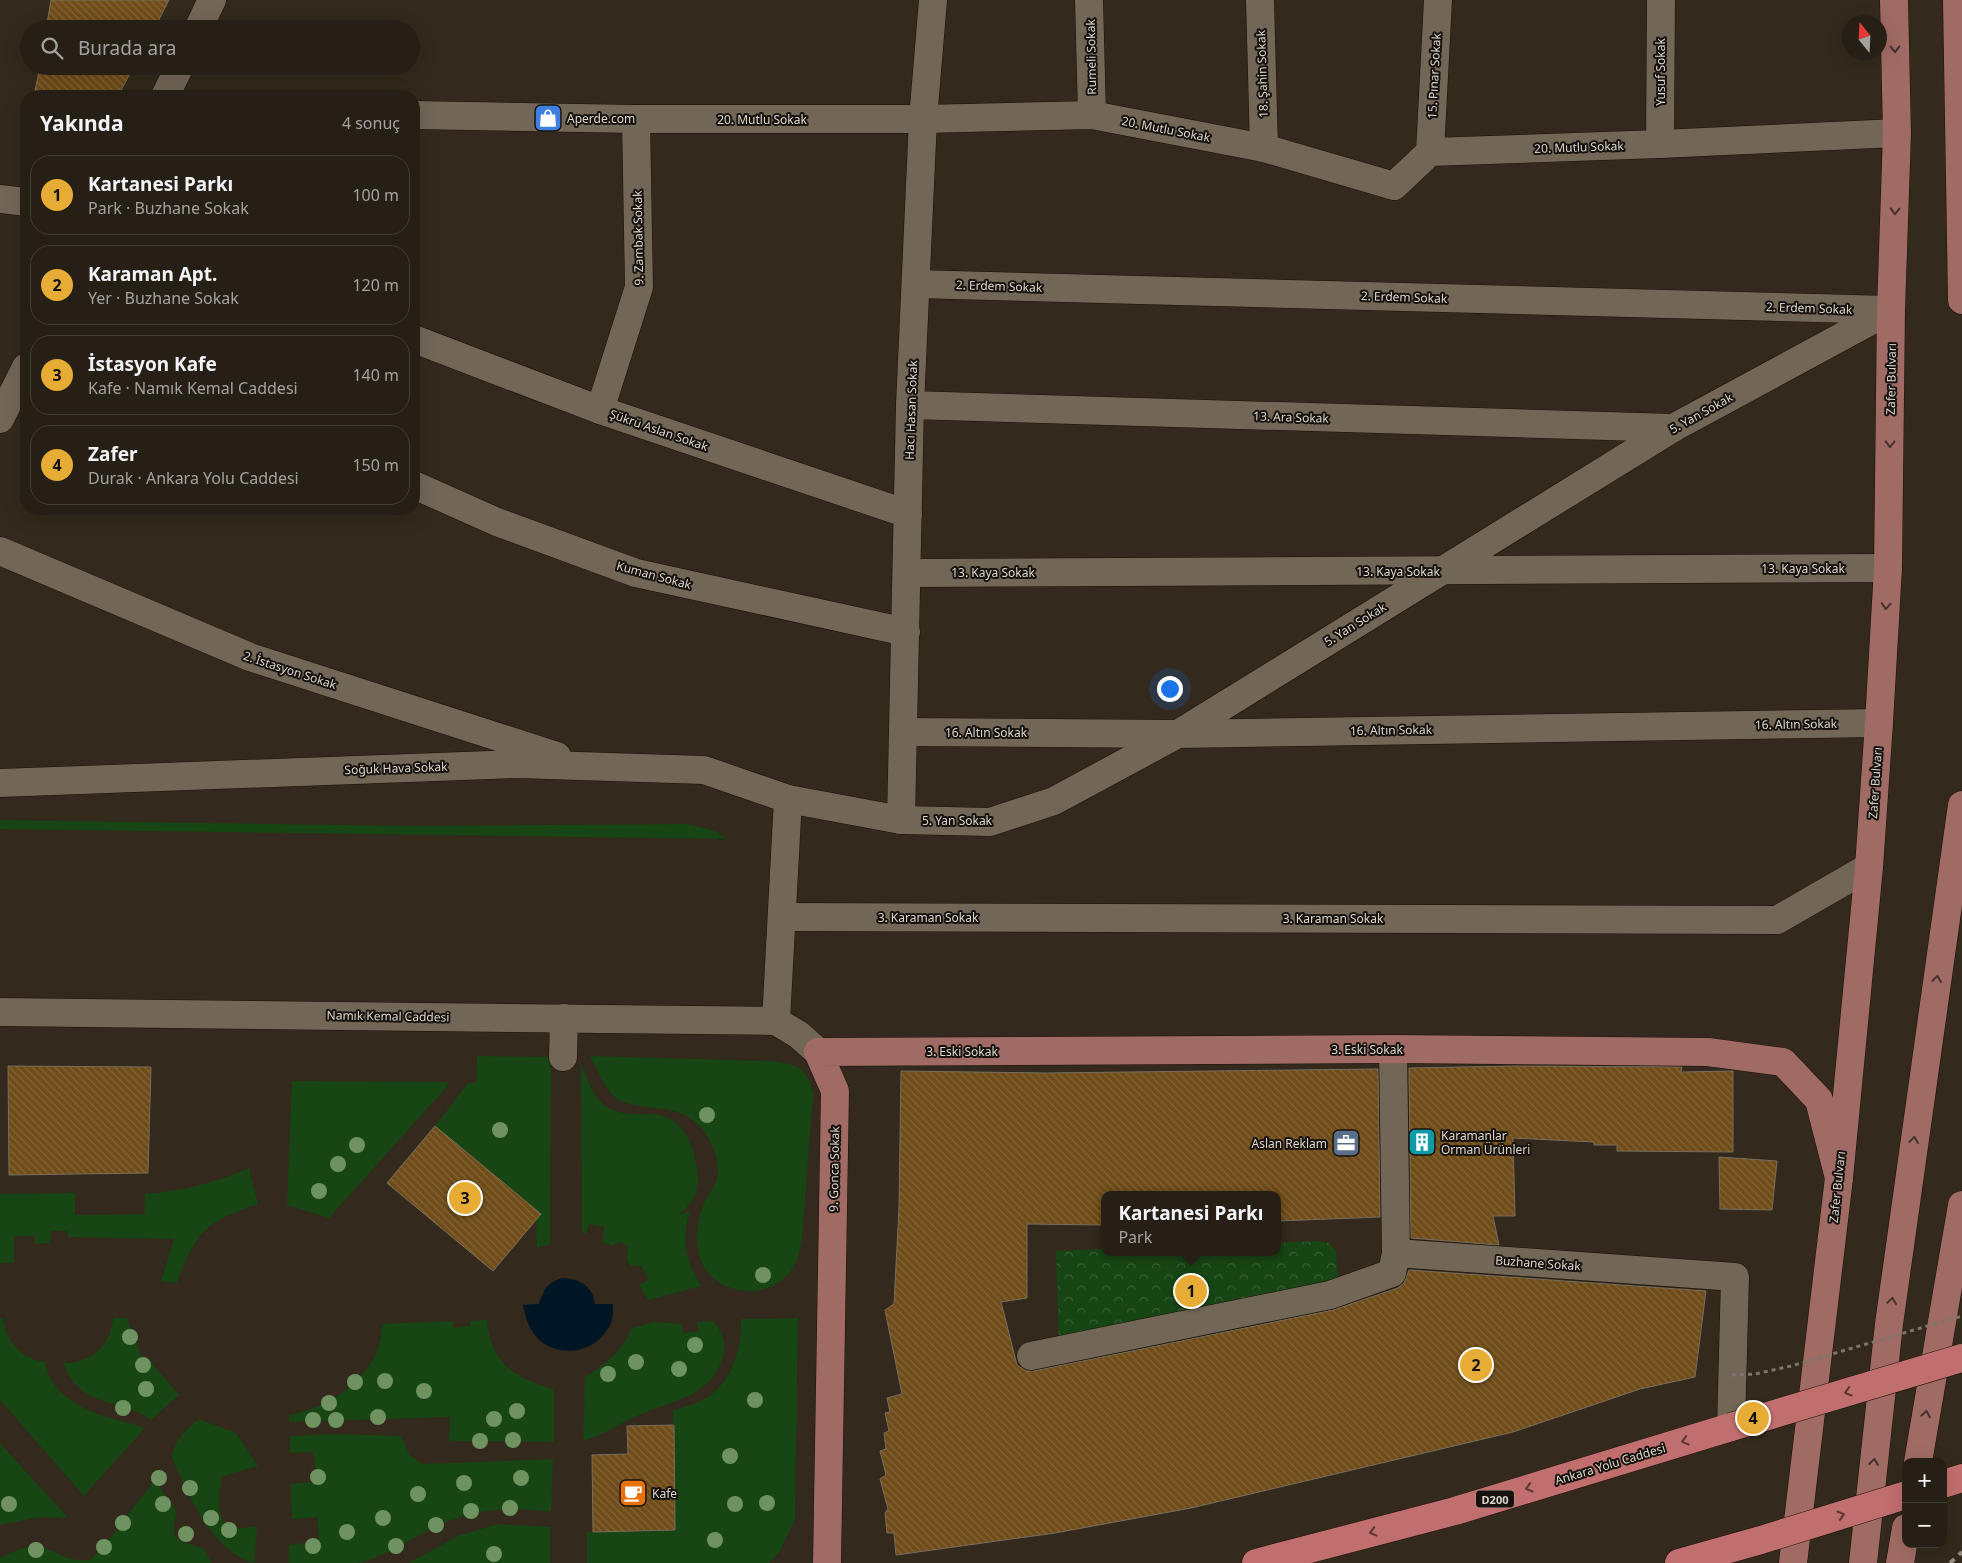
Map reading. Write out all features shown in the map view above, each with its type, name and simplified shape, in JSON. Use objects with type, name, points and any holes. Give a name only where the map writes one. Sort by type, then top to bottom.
[{"type":"highway","name":"Ankara Yolu Caddesi","points":[[1256,1563],[1455,1511],[1962,1358]]},
{"type":"highway","points":[[1947,1483],[1962,1478]]},
{"type":"highway","points":[[1679,1563],[1902,1496]]},
{"type":"highway","points":[[1714,1563],[1760,1540]]},
{"type":"main road","name":"Zafer Bulvarı","points":[[1794,1563],[1839,1178],[1869,867],[1879,723],[1888,568],[1891,310],[1898,133],[1894,0]]},
{"type":"main road","points":[[1957,0],[1962,300]]},
{"type":"main road","points":[[1863,1563],[1889,1324],[1962,805]]},
{"type":"main road","name":"3. Eski Sokak","points":[[818,1052],[1393,1049],[1708,1052],[1783,1062],[1819,1100],[1839,1178]]},
{"type":"main road","name":"9. Gonca Sokak","points":[[818,1052],[835,1091],[827,1563]]},
{"type":"main road","points":[[1919,1458],[1962,1205]]},
{"type":"main road","points":[[1900,1563],[1903,1548]]},
{"type":"street","points":[[202,20],[212,0]]},
{"type":"street","name":"Hacı Hasan Sokak","points":[[901,820],[910,405],[923,119],[933,0]]},
{"type":"street","name":"Rumeli Sokak","points":[[1089,0],[1092,115]]},
{"type":"street","name":"18. Şahin Sokak","points":[[1260,0],[1264,148]]},
{"type":"street","name":"15. Pınar Sokak","points":[[1430,152],[1438,0]]},
{"type":"street","name":"Yusuf Sokak","points":[[1660,144],[1661,0]]},
{"type":"street","points":[[168,90],[176,75]]},
{"type":"street","name":"20. Mutlu Sokak","points":[[420,115],[636,119],[923,119],[1092,115],[1264,148],[1394,186],[1430,152],[1898,133]]},
{"type":"street","name":"9. Zambak Sokak","points":[[600,410],[640,287],[636,119]]},
{"type":"street","points":[[0,199],[20,201]]},
{"type":"street","name":"2. Erdem Sokak","points":[[916,284],[1891,310]]},
{"type":"street","name":"5. Yan Sokak","points":[[788,800],[901,820],[990,822],[1054,801],[1178,734],[1673,428],[1891,310]]},
{"type":"street","name":"Şükrü Aslan Sokak","points":[[420,341],[600,410],[908,514]]},
{"type":"street","points":[[0,419],[20,379]]},
{"type":"street","name":"13. Ara Sokak","points":[[910,405],[1673,428]]},
{"type":"street","name":"Kuman Sokak","points":[[420,488],[498,522],[636,573],[906,632]]},
{"type":"street","name":"2. İstasyon Sokak","points":[[0,550],[250,657],[589,766]]},
{"type":"street","name":"13. Kaya Sokak","points":[[907,573],[1888,568]]},
{"type":"street","name":"16. Altın Sokak","points":[[903,732],[1178,734],[1879,723]]},
{"type":"street","name":"Soğuk Hava Sokak","points":[[0,783],[517,764],[704,770],[788,800]]},
{"type":"street","points":[[776,1021],[788,800]]},
{"type":"street","name":"3. Karaman Sokak","points":[[783,917],[1777,920],[1869,867]]},
{"type":"street","name":"Namık Kemal Caddesi","points":[[0,1012],[776,1021]]},
{"type":"street","points":[[563,1057],[564,1018]]},
{"type":"street","name":"9. Gonca Sokak","points":[[776,1021],[799,1036],[818,1052]]},
{"type":"street","points":[[1031,1356],[1330,1295],[1392,1274],[1396,1253],[1393,1049]]},
{"type":"street","name":"Buzhane Sokak","points":[[1396,1253],[1735,1277],[1731,1427]]},
{"type":"path","points":[[1732,1375],[1755,1374],[1791,1366],[1962,1316]]},
{"type":"green space","points":[[0,820],[415,826],[687,824],[713,830],[727,839],[0,829]]},
{"type":"green space","points":[[477,1056],[551,1057],[550,1245],[537,1247],[536,1221],[538,1212],[435,1126],[468,1083],[476,1083]]},
{"type":"green space","points":[[590,1056],[768,1061],[792,1065],[808,1077],[813,1094],[802,1240],[795,1265],[784,1278],[762,1290],[737,1290],[714,1279],[705,1269],[701,1262],[697,1245],[699,1219],[718,1172],[716,1156],[709,1139],[693,1120],[683,1114],[671,1110],[625,1103],[616,1098],[604,1084]]},
{"type":"green space","points":[[581,1063],[593,1092],[600,1102],[607,1107],[627,1114],[664,1116],[672,1120],[685,1133],[693,1150],[698,1183],[692,1201],[678,1215],[690,1211],[685,1241],[686,1250],[691,1267],[701,1286],[648,1300],[639,1285],[648,1280],[642,1266],[631,1266],[627,1261],[628,1246],[619,1242],[612,1246],[603,1242],[604,1227],[589,1224],[586,1234],[582,1232]]},
{"type":"green space","points":[[292,1081],[450,1083],[329,1218],[287,1205]]},
{"type":"green space","points":[[249,1168],[258,1204],[226,1217],[205,1231],[190,1251],[177,1283],[161,1281],[174,1239],[68,1237],[67,1231],[51,1231],[50,1243],[35,1244],[35,1236],[14,1236],[14,1263],[0,1263],[0,1194],[75,1193],[75,1215],[145,1214],[145,1194],[172,1191],[198,1185],[224,1178]]},
{"type":"green space","points":[[1316,1241],[1329,1243],[1336,1251],[1339,1283],[1059,1342],[1056,1251],[1101,1249],[1101,1256],[1281,1256],[1281,1243]]},
{"type":"green space","points":[[0,1318],[3,1318],[7,1334],[16,1348],[29,1357],[45,1362],[53,1383],[69,1399],[100,1415],[132,1423],[144,1429],[84,1496],[0,1400]]},
{"type":"green space","points":[[113,1318],[127,1318],[142,1358],[146,1362],[149,1360],[179,1395],[151,1420],[139,1413],[91,1396],[80,1389],[71,1378],[63,1363],[82,1360],[98,1351],[108,1337]]},
{"type":"green space","points":[[798,1318],[795,1520],[779,1553],[769,1563],[587,1563],[587,1532],[675,1530],[673,1411],[706,1398],[723,1383],[734,1364],[740,1341],[741,1319]]},
{"type":"green space","points":[[487,1320],[493,1348],[507,1367],[528,1380],[554,1389],[554,1442],[449,1441],[450,1417],[289,1422],[289,1415],[306,1411],[322,1404],[338,1396],[352,1385],[374,1358],[380,1342],[382,1324],[453,1321],[454,1328],[470,1326],[470,1321]]},
{"type":"green space","points":[[713,1321],[724,1340],[724,1351],[721,1363],[706,1384],[686,1397],[639,1415],[598,1436],[583,1441],[585,1377],[618,1351],[631,1329],[653,1322],[682,1324],[684,1333],[699,1331],[697,1322]]},
{"type":"green space","points":[[199,1419],[236,1433],[258,1466],[221,1477],[220,1498],[220,1513],[227,1525],[233,1528],[257,1526],[254,1563],[239,1557],[214,1534],[193,1503],[172,1457],[178,1440]]},
{"type":"green space","points":[[335,1434],[401,1436],[410,1455],[422,1464],[553,1459],[551,1512],[516,1509],[484,1511],[454,1519],[421,1534],[391,1551],[366,1561],[358,1563],[289,1563],[289,1545],[319,1541],[317,1517],[292,1519],[291,1484],[318,1481],[313,1452],[290,1453],[290,1436]]},
{"type":"green space","points":[[0,1443],[68,1518],[40,1517],[0,1525]]},
{"type":"green space","points":[[155,1481],[177,1512],[174,1522],[175,1535],[182,1542],[203,1548],[212,1563],[0,1563],[0,1558],[17,1550],[30,1547],[40,1547],[76,1560],[90,1560]]},
{"type":"green space","points":[[498,1524],[550,1527],[550,1563],[408,1563],[460,1535]]},
{"type":"water","points":[[558,1279],[575,1280],[585,1285],[592,1292],[595,1304],[613,1304],[609,1327],[600,1339],[582,1349],[561,1350],[542,1342],[532,1331],[525,1313],[523,1305],[539,1304],[547,1287]]},
{"type":"building","points":[[51,0],[169,0],[159,20],[48,20]]},
{"type":"building","points":[[38,75],[129,75],[121,90],[35,90]]},
{"type":"building","points":[[8,1066],[151,1067],[148,1173],[9,1175]]},
{"type":"building","points":[[1515,1066],[1682,1067],[1681,1072],[1733,1071],[1733,1152],[1617,1151],[1617,1145],[1594,1145],[1594,1142],[1513,1138],[1515,1216],[1493,1216],[1499,1245],[1411,1238],[1409,1068]]},
{"type":"building","points":[[1378,1069],[1380,1217],[1281,1221],[1281,1191],[1101,1191],[1101,1225],[1027,1224],[1027,1298],[1001,1302],[1017,1365],[1026,1371],[1034,1371],[1333,1310],[1398,1288],[1404,1283],[1409,1270],[1706,1291],[1695,1377],[1640,1389],[1513,1432],[1191,1508],[1055,1533],[896,1555],[894,1533],[887,1533],[885,1513],[888,1509],[880,1479],[886,1475],[880,1451],[886,1449],[884,1433],[889,1431],[885,1413],[890,1412],[887,1398],[902,1394],[885,1310],[894,1304],[899,1208],[901,1071],[1046,1073]]},
{"type":"building","points":[[435,1126],[541,1214],[493,1271],[387,1183]]},
{"type":"building","points":[[1719,1157],[1777,1161],[1772,1210],[1720,1209]]},
{"type":"building","name":"Kafe","points":[[674,1425],[675,1530],[593,1532],[592,1455],[628,1454],[627,1426]]},
{"type":"railway","points":[[1950,1563],[1962,1552]]},
{"type":"place","name":"Aperde.com","points":[[548,118]]},
{"type":"place","name":"Karamanlar Orman Ürünleri","points":[[1422,1142]]},
{"type":"place","name":"Aslan Reklam","points":[[1346,1143]]},
{"type":"place","name":"İstasyon Kafe","points":[[465,1198]]},
{"type":"place","name":"Kartanesi Parkı","points":[[1191,1291]]},
{"type":"place","name":"Karaman Apt.","points":[[1476,1365]]},
{"type":"place","name":"Zafer","points":[[1753,1418]]},
{"type":"place","name":"Kafe","points":[[633,1493]]}]
